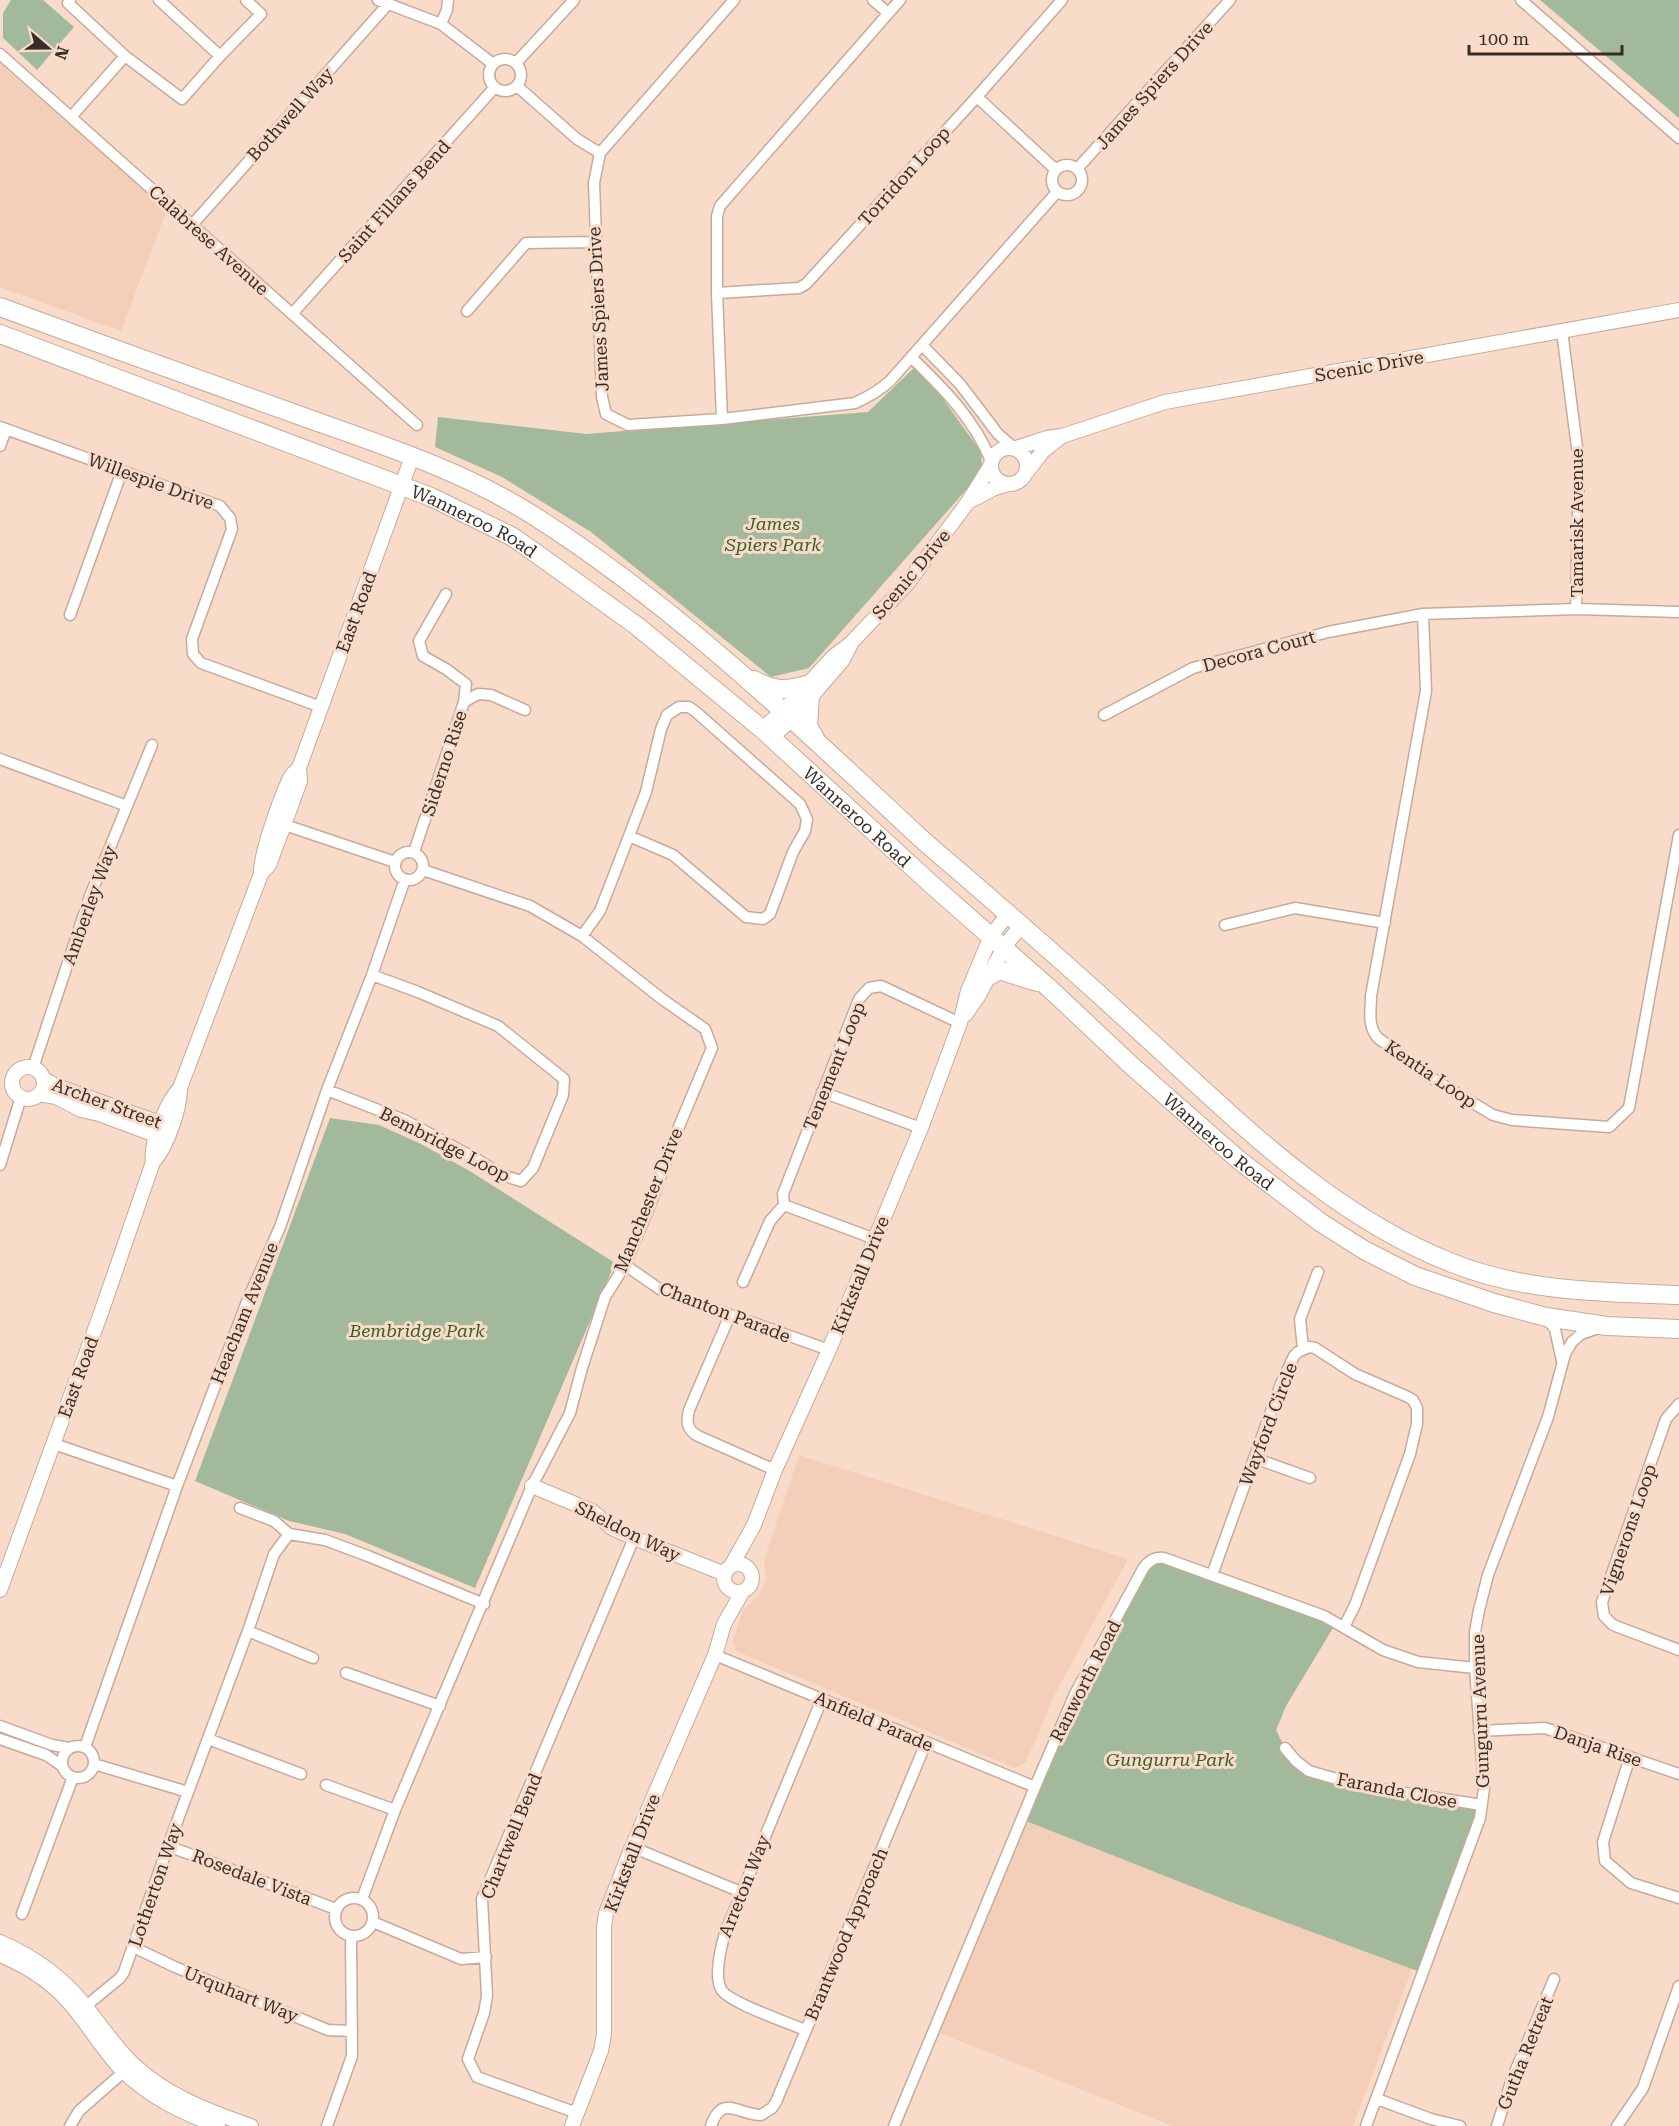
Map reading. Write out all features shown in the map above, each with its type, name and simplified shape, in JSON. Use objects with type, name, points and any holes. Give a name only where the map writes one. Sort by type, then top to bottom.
[{"type":"highway","name":"Wanneroo Road","points":[[0,307],[151,360],[412,457],[483,487],[531,514],[645,595],[735,669],[919,837],[1283,1160],[1341,1205],[1382,1229],[1455,1264],[1517,1280],[1577,1291],[1679,1294]]},
{"type":"highway","points":[[61,329],[85,345],[166,375],[172,381],[171,388],[168,392],[159,395]]},
{"type":"highway","name":"Wanneroo Road","points":[[0,334],[402,485],[467,513],[511,536],[637,626],[767,734],[1049,987],[1133,1067],[1240,1161],[1364,1250],[1415,1276],[1494,1303],[1546,1317],[1607,1326],[1679,1329]]},
{"type":"highway","points":[[735,669],[773,689],[794,688],[809,691],[808,726],[818,744]]},
{"type":"highway","points":[[989,976],[999,970],[1049,987]]},
{"type":"street","points":[[70,0],[68,3],[125,56],[182,99],[261,14],[246,0]]},
{"type":"street","points":[[159,0],[220,56]]},
{"type":"street","points":[[441,24],[447,10],[448,0]]},
{"type":"street","points":[[516,63],[574,0]]},
{"type":"street","name":"James Spiers Drive","points":[[734,0],[600,153],[594,183],[595,242],[602,397],[606,414],[628,425],[722,419],[855,403],[878,392],[1057,192]]},
{"type":"street","points":[[873,0],[888,13]]},
{"type":"street","points":[[722,419],[717,293],[717,216],[720,206],[900,0]]},
{"type":"street","name":"Torridon Loop","points":[[717,293],[800,288],[806,284],[977,97],[1062,0]]},
{"type":"street","name":"James Spiers Drive","points":[[1077,169],[1230,0]]},
{"type":"street","points":[[1521,0],[1679,138]]},
{"type":"street","points":[[383,2],[441,24],[493,64]]},
{"type":"street","name":"Bothwell Way","points":[[192,225],[383,2]]},
{"type":"street","name":"Calabrese Avenue","points":[[0,54],[417,425]]},
{"type":"street","points":[[71,117],[125,56]]},
{"type":"street","points":[[503,59],[516,63],[521,73],[517,86],[507,91],[495,87],[489,78],[493,64],[503,59]]},
{"type":"street","points":[[517,86],[577,139],[600,153]]},
{"type":"street","name":"Saint Fillans Bend","points":[[292,314],[495,87]]},
{"type":"street","points":[[977,97],[1056,170]]},
{"type":"street","points":[[1066,165],[1077,169],[1082,181],[1078,190],[1070,195],[1057,192],[1052,181],[1056,170],[1066,165]]},
{"type":"street","points":[[467,311],[526,243],[595,242]]},
{"type":"street","name":"Scenic Drive","points":[[1015,448],[1062,436],[1165,402],[1679,310]]},
{"type":"street","name":"Tamarisk Avenue","points":[[1562,331],[1579,463],[1576,609]]},
{"type":"street","points":[[911,357],[949,394],[984,444],[996,478],[1008,484],[1019,481],[1027,472],[1026,458],[998,434],[960,384],[922,345]]},
{"type":"street","points":[[0,446],[3,428]]},
{"type":"street","name":"Willespie Drive","points":[[3,428],[220,506],[230,518],[232,529],[192,639],[193,654],[201,663],[321,707]]},
{"type":"street","name":"Scenic Drive","points":[[1027,472],[1042,452],[1062,436]]},
{"type":"street","points":[[991,463],[998,451],[1007,447],[1015,448]]},
{"type":"street","name":"East Road","points":[[0,1590],[153,1162],[161,1154],[171,1098],[180,1088],[261,874],[269,865],[279,823],[300,781],[299,768],[412,457]]},
{"type":"street","name":"Scenic Drive","points":[[767,734],[842,661],[850,644],[907,584],[968,502],[991,463]]},
{"type":"street","points":[[70,615],[122,471]]},
{"type":"street","name":"Scenic Drive","points":[[968,502],[1008,484]]},
{"type":"street","points":[[447,594],[419,641],[423,656],[466,684],[464,702]]},
{"type":"street","name":"Decora Court","points":[[1104,715],[1193,668],[1328,632],[1423,614],[1576,609],[1679,612]]},
{"type":"street","name":"Kentia Loop","points":[[1423,614],[1426,691],[1371,996],[1370,1023],[1373,1033],[1378,1038],[1430,1077],[1493,1115],[1512,1120],[1609,1127],[1629,1108],[1679,835]]},
{"type":"street","name":"Siderno Rise","points":[[414,852],[464,702],[478,694],[491,695],[525,710]]},
{"type":"street","points":[[582,936],[600,910],[646,792],[661,729],[667,715],[679,706],[689,707],[696,712],[800,804],[807,819],[805,831],[794,852],[770,914],[763,919],[746,917],[673,855],[629,836]]},
{"type":"street","name":"Amberley Way","points":[[33,1068],[90,896],[152,745]]},
{"type":"street","points":[[1,762],[127,806]]},
{"type":"street","points":[[279,823],[395,862]]},
{"type":"street","points":[[405,852],[414,852],[421,857],[423,870],[418,878],[405,879],[398,874],[395,862],[405,852]]},
{"type":"street","name":"Manchester Drive","points":[[362,1899],[395,1810],[532,1486],[570,1413],[605,1297],[625,1266],[712,1048],[705,1029],[662,999],[582,936],[530,906],[423,870]]},
{"type":"street","name":"Heacham Avenue","points":[[85,1747],[177,1486],[222,1364],[280,1227],[327,1090],[372,975],[405,879]]},
{"type":"street","points":[[1225,925],[1295,908],[1385,923]]},
{"type":"street","name":"Kirkstall Drive","points":[[574,2120],[601,2051],[604,2034],[606,1913],[715,1655],[724,1624],[727,1575],[754,1525],[775,1470],[829,1350],[921,1128],[960,1023],[968,991],[997,941],[1015,920]]},
{"type":"street","name":"Kirkstall Drive","points":[[960,1023],[989,976],[997,941]]},
{"type":"street","name":"Bembridge Loop","points":[[327,1090],[405,1120],[502,1175],[521,1181],[533,1168],[563,1095],[564,1079],[498,1026],[372,975]]},
{"type":"street","name":"Tenement Loop","points":[[743,1282],[770,1221],[784,1205],[783,1194],[859,999],[869,988],[881,986],[960,1023]]},
{"type":"street","points":[[28,1067],[33,1068],[44,1079],[44,1085],[39,1095],[31,1099],[21,1097],[17,1095],[6,1076],[28,1067]]},
{"type":"street","name":"Archer Street","points":[[44,1079],[164,1131]]},
{"type":"street","points":[[822,1092],[921,1128]]},
{"type":"street","name":"Archer Street","points":[[39,1095],[56,1097],[81,1110],[164,1131]]},
{"type":"street","points":[[0,1165],[21,1097]]},
{"type":"street","points":[[784,1205],[875,1239]]},
{"type":"street","name":"Chanton Parade","points":[[625,1266],[662,1290],[829,1350]]},
{"type":"street","points":[[1303,1349],[1300,1318],[1318,1272]]},
{"type":"street","points":[[730,1315],[689,1410],[687,1424],[693,1434],[775,1470]]},
{"type":"street","name":"Gungurru Avenue","points":[[1546,1317],[1555,1329],[1562,1362]]},
{"type":"street","name":"Gungurru Avenue","points":[[1366,2126],[1480,1818],[1484,1788],[1475,1668],[1475,1632],[1488,1575],[1548,1417],[1562,1362],[1572,1342],[1581,1334],[1607,1326]]},
{"type":"street","name":"Wayford Circle","points":[[1212,1575],[1281,1384],[1294,1356],[1303,1349],[1315,1348],[1354,1374],[1408,1397],[1418,1408],[1410,1454],[1355,1605],[1344,1627]]},
{"type":"street","name":"Vignerons Loop","points":[[1679,1404],[1666,1419],[1602,1602],[1604,1616],[1613,1625],[1679,1650]]},
{"type":"street","points":[[54,1444],[177,1486]]},
{"type":"street","points":[[1254,1458],[1310,1479]]},
{"type":"street","name":"Sheldon Way","points":[[532,1486],[592,1511],[612,1528],[727,1575]]},
{"type":"street","points":[[240,1508],[274,1521],[290,1534],[325,1540],[484,1604]]},
{"type":"street","name":"Kirkstall Drive","points":[[749,1568],[754,1525]]},
{"type":"street","name":"Lotherton Way","points":[[82,2009],[120,1978],[248,1632],[274,1554],[290,1534]]},
{"type":"street","name":"Chartwell Bend","points":[[574,2120],[477,2077],[468,2059],[484,2013],[487,1996],[482,1899],[634,1538]]},
{"type":"street","name":"Ranworth Road","points":[[894,2126],[1076,1694],[1149,1561],[1156,1557],[1164,1558],[1310,1611],[1344,1627],[1383,1650],[1418,1662],[1475,1668]]},
{"type":"street","points":[[741,1564],[749,1568],[752,1581],[743,1591],[734,1591],[727,1575],[741,1564]]},
{"type":"street","name":"Kirkstall Drive","points":[[724,1624],[743,1591]]},
{"type":"street","points":[[248,1632],[313,1658]]},
{"type":"street","name":"Anfield Parade","points":[[715,1655],[1035,1787]]},
{"type":"street","points":[[346,1673],[440,1706]]},
{"type":"street","name":"Arreton Way","points":[[805,2030],[733,2000],[721,1990],[718,1982],[720,1949],[741,1892],[822,1699]]},
{"type":"street","points":[[0,1726],[52,1745],[69,1748],[85,1747],[92,1753],[94,1764],[88,1774],[78,1778],[73,1777],[46,1755],[0,1740]]},
{"type":"street","name":"Danja Rise","points":[[1479,1731],[1545,1728],[1679,1774]]},
{"type":"street","points":[[207,1739],[302,1774]]},
{"type":"street","name":"Brantwood Approach","points":[[711,2126],[716,2114],[725,2108],[731,2107],[755,2115],[767,2112],[776,2102],[927,1743]]},
{"type":"street","points":[[62,1766],[63,1755],[69,1748]]},
{"type":"street","name":"Faranda Close","points":[[1285,1748],[1309,1771],[1361,1786],[1482,1805]]},
{"type":"street","points":[[1630,1757],[1603,1842],[1605,1862],[1631,1883],[1679,1898]]},
{"type":"street","points":[[94,1764],[188,1792]]},
{"type":"street","points":[[22,1914],[73,1777]]},
{"type":"street","points":[[326,1785],[395,1810]]},
{"type":"street","name":"Rosedale Vista","points":[[168,1845],[336,1909]]},
{"type":"street","points":[[632,1847],[741,1892]]},
{"type":"street","points":[[348,1898],[362,1899],[372,1909],[373,1922],[364,1933],[351,1936],[338,1928],[335,1922],[336,1909],[348,1898]]},
{"type":"street","points":[[373,1922],[461,1959],[486,1957]]},
{"type":"street","points":[[327,2126],[340,2095],[352,2056],[351,1936]]},
{"type":"street","points":[[0,1942],[17,1949],[51,1970],[74,1991],[107,2054],[188,2102],[251,2126]]},
{"type":"street","name":"Urquhart Way","points":[[133,1947],[175,1967],[328,2030],[352,2031]]},
{"type":"street","points":[[0,1955],[30,1970],[82,2009]]},
{"type":"street","name":"Gutha Retreat","points":[[1497,2126],[1512,2079],[1554,1979]]},
{"type":"street","points":[[1617,2126],[1643,2088],[1679,1986]]},
{"type":"street","points":[[70,2126],[79,2110],[129,2068]]},
{"type":"street","points":[[129,2068],[168,2105],[218,2126]]},
{"type":"street","points":[[1377,2099],[1431,2119],[1460,2126]]},
{"type":"shaded area","points":[[0,64],[167,210],[121,331],[0,287]]},
{"type":"shaded area","points":[[799,1455],[1128,1559],[1056,1692],[1026,1762],[1015,1768],[736,1651],[733,1641],[743,1610],[760,1594],[766,1579],[764,1560]]},
{"type":"shaded area","points":[[1021,1819],[1228,1901],[1412,1969],[1353,2126],[1172,2126],[934,2031]]},
{"type":"green space","points":[[11,0],[43,0],[74,27],[37,70],[3,38],[3,13]]},
{"type":"green space","points":[[1540,0],[1679,0],[1679,118]]},
{"type":"green space","name":"James Spiers Park","points":[[918,364],[981,452],[982,466],[973,482],[809,668],[771,677],[591,532],[502,477],[435,447],[438,417],[586,434],[868,412]]},
{"type":"green space","name":"Bembridge Park","points":[[330,1118],[379,1125],[421,1144],[468,1170],[615,1263],[475,1588],[345,1534],[289,1521],[195,1481]]},
{"type":"green space","name":"Gungurru Park","points":[[1157,1557],[1336,1623],[1286,1706],[1276,1730],[1285,1748],[1309,1771],[1482,1805],[1423,1973],[1228,1901],[1021,1819],[1075,1694],[1144,1567]]}]
